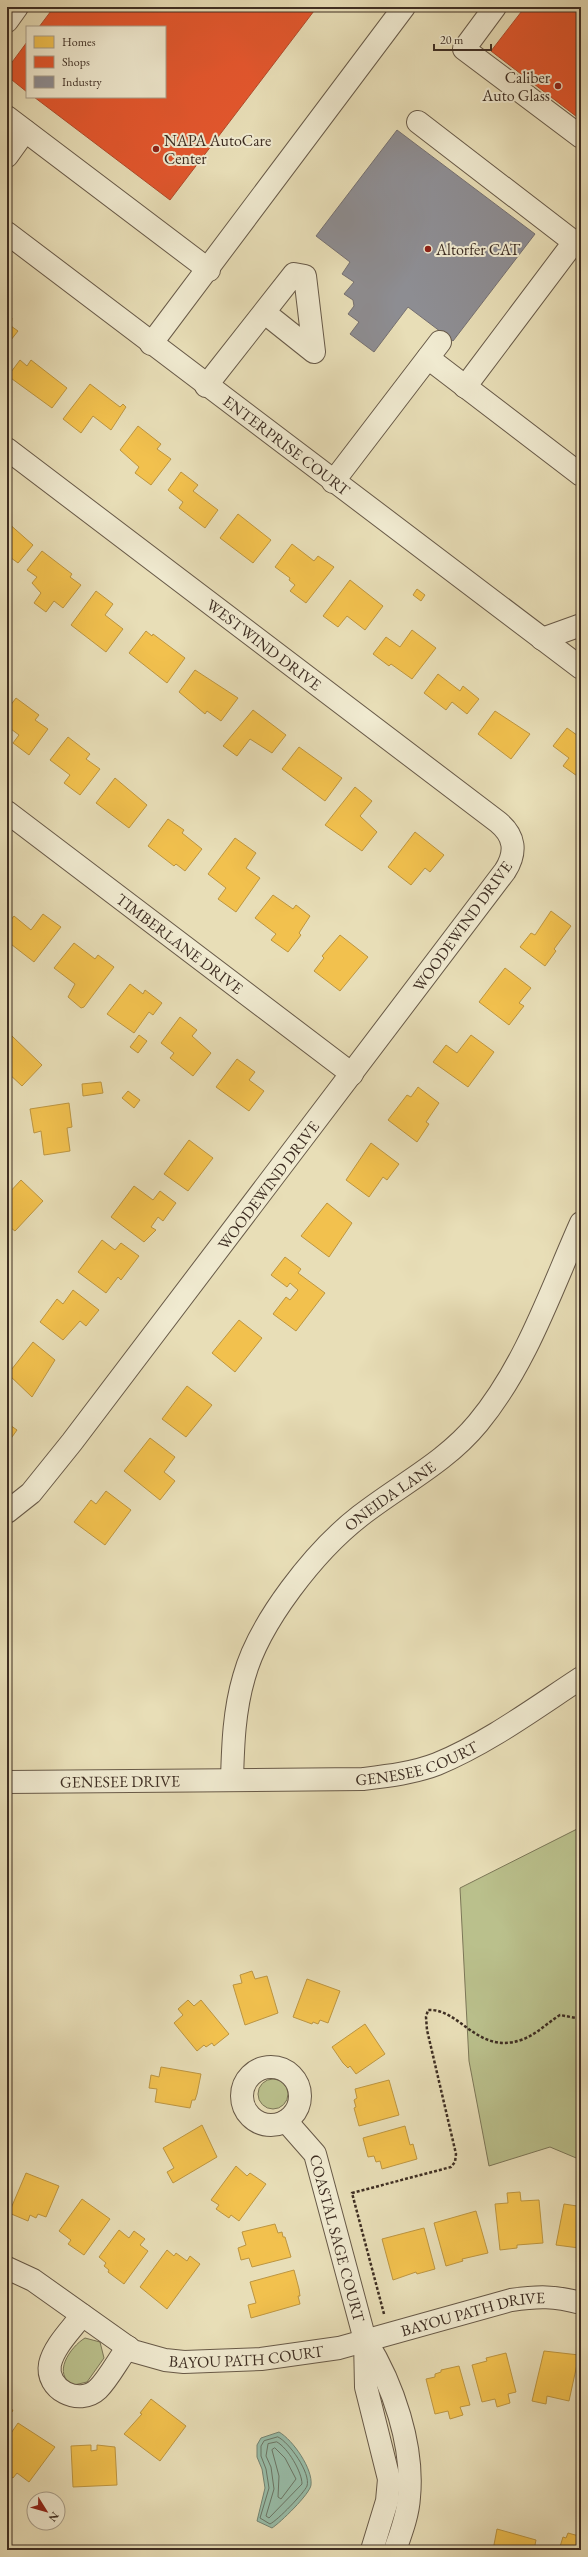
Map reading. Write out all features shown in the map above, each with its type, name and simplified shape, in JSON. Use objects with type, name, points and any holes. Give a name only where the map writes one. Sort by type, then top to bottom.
[{"type":"street","points":[[7,21],[17,7]]},
{"type":"street","points":[[152,344],[209,270],[404,7]]},
{"type":"street","points":[[495,7],[464,49],[581,137]]},
{"type":"street","points":[[7,118],[209,270]]},
{"type":"street","points":[[418,122],[574,242],[465,387]]},
{"type":"street","points":[[7,156],[25,131]]},
{"type":"street","name":"ENTERPRISE COURT","points":[[7,233],[206,386],[574,663]]},
{"type":"street","points":[[206,386],[265,313]]},
{"type":"street","points":[[333,482],[434,350],[465,387],[581,475]]},
{"type":"street","name":"WESTWIND DRIVE","points":[[7,449],[498,822],[507,830],[513,846]]},
{"type":"street","points":[[542,639],[581,625]]},
{"type":"street","name":"TIMBERLANE DRIVE","points":[[7,812],[352,1074]]},
{"type":"street","name":"WOODEWIND DRIVE","points":[[7,1512],[31,1493],[72,1442],[352,1074],[505,871],[511,861],[513,846]]},
{"type":"street","name":"ONEIDA LANE","points":[[232,1779],[235,1716],[239,1695],[250,1659],[269,1621],[308,1568],[339,1534],[361,1515],[435,1465],[478,1423],[500,1393],[521,1356],[581,1223]]},
{"type":"street","name":"GENESEE COURT","points":[[232,1779],[363,1779],[401,1774],[436,1765],[465,1752],[581,1678]]},
{"type":"street","name":"GENESEE DRIVE","points":[[7,1782],[232,1779]]},
{"type":"street","name":"COASTAL SAGE COURT","points":[[286,2121],[315,2154],[366,2340]]},
{"type":"street","name":"BAYOU PATH COURT","points":[[7,2268],[32,2280],[128,2347],[165,2360],[184,2362],[260,2359],[339,2348],[366,2340]]},
{"type":"street","name":"BAYOU PATH DRIVE","points":[[366,2340],[534,2296],[556,2296],[581,2303]]},
{"type":"street","points":[[82,2315],[53,2355],[50,2365],[55,2383],[62,2391],[72,2397],[80,2397],[98,2389],[128,2347]]},
{"type":"street","points":[[366,2340],[366,2387],[389,2479],[387,2501],[372,2550]]},
{"type":"street","points":[[366,2340],[392,2389],[405,2442],[409,2470],[409,2498],[395,2550]]},
{"type":"path","points":[[387,2319],[381,2309],[352,2193],[451,2167],[455,2162],[456,2154],[427,2030],[426,2017],[428,2010],[440,2010],[478,2036],[492,2041],[509,2043],[522,2040],[537,2032],[560,2015],[581,2019]]},
{"type":"shaded area","points":[[581,1827],[581,2160],[550,2147],[489,2166],[469,2061],[460,1888]]},
{"type":"shaded area","points":[[273,2079],[279,2080],[287,2088],[287,2100],[279,2108],[273,2109],[267,2108],[259,2100],[258,2094],[259,2088],[267,2080]]},
{"type":"shaded area","points":[[85,2338],[100,2342],[104,2358],[87,2382],[74,2385],[67,2380],[64,2375],[63,2368],[69,2354],[79,2342]]},
{"type":"water","points":[[279,2432],[290,2441],[301,2456],[309,2471],[311,2485],[306,2495],[288,2515],[272,2528],[257,2521],[265,2488],[262,2469],[257,2457],[257,2445],[261,2438]]},
{"type":"building: Homes","points":[[9,316],[12,318],[11,326],[18,331],[7,345],[7,317]]},
{"type":"building: Homes","points":[[20,360],[27,366],[31,360],[67,388],[52,408],[8,376]]},
{"type":"building: Homes","points":[[90,384],[120,407],[123,404],[126,407],[111,430],[93,416],[81,433],[63,419]]},
{"type":"building: Homes","points":[[138,426],[161,444],[157,449],[171,459],[151,485],[135,473],[139,467],[120,450]]},
{"type":"building: Homes","points":[[181,472],[198,485],[193,491],[218,510],[205,528],[179,508],[183,502],[168,490]]},
{"type":"building: Homes","points":[[238,514],[271,540],[253,563],[220,538]]},
{"type":"building: Homes","points":[[7,522],[33,545],[18,563],[7,555]]},
{"type":"building: Homes","points":[[292,544],[314,561],[318,556],[334,567],[306,603],[290,591],[295,585],[289,580],[290,578],[275,567]]},
{"type":"building: Homes","points":[[42,551],[72,574],[70,577],[81,585],[63,608],[54,601],[46,612],[34,603],[41,593],[32,583],[37,577],[27,570]]},
{"type":"building: Homes","points":[[350,580],[383,606],[365,630],[347,616],[338,627],[323,616]]},
{"type":"building: Homes","points":[[417,589],[425,595],[421,601],[413,595]]},
{"type":"building: Homes","points":[[96,591],[113,604],[105,615],[123,629],[106,652],[71,625]]},
{"type":"building: Homes","points":[[412,630],[436,648],[412,679],[391,664],[389,666],[373,654],[386,637],[400,647]]},
{"type":"building: Homes","points":[[146,631],[152,636],[153,634],[185,658],[167,683],[129,653]]},
{"type":"building: Homes","points":[[195,670],[238,698],[221,721],[207,711],[205,714],[179,692]]},
{"type":"building: Homes","points":[[438,674],[460,691],[463,686],[479,699],[467,714],[452,702],[446,710],[424,693]]},
{"type":"building: Homes","points":[[16,698],[39,715],[35,720],[48,729],[29,755],[13,743],[19,735],[7,726],[7,710]]},
{"type":"building: Homes","points":[[253,710],[286,735],[272,753],[250,739],[237,756],[223,746]]},
{"type":"building: Homes","points":[[495,711],[530,734],[511,759],[478,734]]},
{"type":"building: Homes","points":[[567,728],[581,738],[580,778],[563,766],[569,758],[553,746]]},
{"type":"building: Homes","points":[[68,737],[90,754],[86,759],[100,769],[80,795],[64,783],[70,775],[50,760]]},
{"type":"building: Homes","points":[[299,747],[342,778],[325,801],[282,769]]},
{"type":"building: Homes","points":[[115,778],[147,805],[129,828],[96,803]]},
{"type":"building: Homes","points":[[355,787],[372,801],[360,816],[377,832],[362,851],[325,825]]},
{"type":"building: Homes","points":[[168,819],[184,830],[182,833],[202,849],[185,871],[176,864],[174,866],[148,846]]},
{"type":"building: Homes","points":[[415,832],[444,855],[430,872],[425,868],[411,885],[388,867]]},
{"type":"building: Homes","points":[[235,838],[256,853],[246,868],[260,878],[236,912],[218,899],[226,888],[208,874]]},
{"type":"building: Homes","points":[[273,895],[293,909],[296,905],[310,916],[299,933],[301,935],[288,952],[271,940],[276,934],[255,918]]},
{"type":"building: Homes","points":[[551,911],[571,926],[554,949],[556,951],[545,966],[520,947],[531,933],[535,935]]},
{"type":"building: Homes","points":[[43,914],[61,927],[34,962],[7,941],[7,925],[14,916],[31,930]]},
{"type":"building: Homes","points":[[340,935],[368,957],[340,991],[314,971],[324,958],[322,956]]},
{"type":"building: Homes","points":[[74,943],[95,959],[98,955],[114,967],[84,1007],[81,1008],[68,997],[75,984],[54,968]]},
{"type":"building: Homes","points":[[505,968],[531,988],[519,1003],[524,1006],[509,1025],[479,1002]]},
{"type":"building: Homes","points":[[130,984],[143,994],[145,990],[162,1003],[153,1015],[149,1012],[134,1033],[107,1014]]},
{"type":"building: Homes","points":[[180,1017],[197,1030],[192,1036],[211,1053],[193,1076],[170,1058],[174,1053],[161,1043]]},
{"type":"building: Homes","points":[[139,1035],[147,1041],[138,1053],[130,1047]]},
{"type":"building: Homes","points":[[471,1035],[494,1052],[468,1087],[433,1062],[446,1045],[457,1053]]},
{"type":"building: Homes","points":[[12,1036],[42,1065],[22,1086],[7,1072],[7,1041]]},
{"type":"building: Homes","points":[[237,1059],[255,1072],[249,1080],[264,1091],[249,1111],[216,1087]]},
{"type":"building: Homes","points":[[101,1082],[103,1093],[83,1096],[82,1084]]},
{"type":"building: Homes","points":[[418,1087],[439,1103],[426,1122],[429,1124],[417,1142],[388,1120],[407,1095],[411,1097]]},
{"type":"building: Homes","points":[[128,1091],[140,1100],[134,1108],[122,1098]]},
{"type":"building: Homes","points":[[69,1103],[72,1127],[67,1128],[70,1151],[44,1155],[41,1131],[34,1133],[30,1109]]},
{"type":"building: Homes","points":[[189,1140],[213,1158],[188,1191],[164,1174]]},
{"type":"building: Homes","points":[[371,1143],[399,1164],[387,1180],[383,1177],[369,1197],[346,1180]]},
{"type":"building: Homes","points":[[21,1180],[43,1201],[15,1231],[7,1225],[7,1195]]},
{"type":"building: Homes","points":[[134,1186],[153,1200],[160,1191],[176,1203],[163,1221],[158,1217],[151,1227],[156,1230],[144,1242],[111,1217]]},
{"type":"building: Homes","points":[[327,1203],[352,1223],[329,1257],[301,1236]]},
{"type":"building: Homes","points":[[102,1240],[115,1250],[121,1243],[139,1256],[121,1280],[118,1277],[106,1293],[78,1272]]},
{"type":"building: Homes","points":[[285,1257],[301,1269],[298,1273],[325,1293],[296,1331],[273,1314],[286,1297],[290,1300],[298,1290],[290,1283],[287,1287],[271,1275]]},
{"type":"building: Homes","points":[[73,1290],[99,1310],[86,1326],[80,1321],[63,1340],[40,1322],[57,1299],[63,1304]]},
{"type":"building: Homes","points":[[239,1320],[262,1338],[235,1372],[212,1353]]},
{"type":"building: Homes","points":[[33,1342],[55,1360],[32,1397],[8,1374]]},
{"type":"building: Homes","points":[[187,1386],[212,1405],[186,1437],[162,1419]]},
{"type":"building: Homes","points":[[7,1423],[17,1430],[7,1444]]},
{"type":"building: Homes","points":[[150,1438],[175,1457],[164,1472],[175,1481],[160,1500],[124,1471]]},
{"type":"building: Homes","points":[[106,1491],[131,1510],[105,1545],[74,1522],[91,1500],[96,1504]]},
{"type":"building: Homes","points":[[252,1971],[255,1979],[267,1976],[278,2013],[245,2025],[233,1985],[242,1983],[240,1975]]},
{"type":"building: Homes","points":[[307,1979],[340,1991],[328,2023],[320,2020],[318,2024],[313,2022],[312,2024],[293,2017]]},
{"type":"building: Homes","points":[[188,2000],[194,2006],[201,2000],[229,2034],[214,2046],[212,2043],[206,2047],[204,2045],[197,2051],[174,2023],[183,2015],[178,2009]]},
{"type":"building: Homes","points":[[365,2024],[385,2054],[356,2074],[350,2066],[348,2068],[343,2063],[332,2047]]},
{"type":"building: Homes","points":[[161,2067],[201,2074],[197,2094],[195,2100],[192,2100],[190,2108],[155,2102],[157,2089],[149,2088],[151,2075],[159,2077]]},
{"type":"building: Homes","points":[[389,2080],[399,2115],[359,2126],[354,2108],[356,2107],[354,2100],[357,2098],[355,2089]]},
{"type":"building: Homes","points":[[202,2125],[217,2157],[173,2183],[167,2172],[174,2168],[163,2148]]},
{"type":"building: Homes","points":[[405,2126],[410,2145],[413,2144],[417,2159],[382,2169],[380,2161],[376,2162],[374,2156],[368,2157],[363,2138]]},
{"type":"building: Homes","points":[[236,2166],[247,2176],[250,2173],[266,2184],[239,2221],[231,2215],[229,2218],[216,2209],[219,2205],[211,2200]]},
{"type":"building: Homes","points":[[26,2173],[59,2186],[46,2217],[38,2214],[36,2218],[30,2215],[28,2221],[9,2213]]},
{"type":"building: Homes","points":[[520,2192],[521,2201],[539,2200],[543,2243],[517,2245],[517,2248],[500,2250],[495,2204],[508,2203],[507,2193]]},
{"type":"building: Homes","points":[[579,2197],[581,2198],[581,2250],[579,2248],[556,2245],[564,2204],[577,2206]]},
{"type":"building: Homes","points":[[82,2199],[110,2219],[84,2255],[68,2244],[71,2240],[59,2231]]},
{"type":"building: Homes","points":[[476,2211],[488,2253],[462,2259],[463,2261],[446,2266],[434,2223]]},
{"type":"building: Homes","points":[[275,2224],[278,2233],[282,2232],[283,2237],[285,2237],[291,2257],[252,2267],[249,2258],[241,2260],[238,2248],[246,2245],[242,2232]]},
{"type":"building: Homes","points":[[424,2228],[435,2269],[417,2274],[416,2272],[393,2280],[382,2239]]},
{"type":"building: Homes","points":[[119,2230],[129,2238],[134,2231],[145,2239],[140,2245],[148,2251],[124,2284],[108,2272],[109,2270],[104,2266],[106,2263],[99,2257]]},
{"type":"building: Homes","points":[[167,2250],[174,2256],[176,2253],[187,2261],[190,2256],[200,2264],[167,2309],[140,2287]]},
{"type":"building: Homes","points":[[294,2270],[299,2289],[300,2296],[298,2296],[300,2304],[251,2318],[248,2305],[256,2303],[250,2282]]},
{"type":"building: Homes","points":[[7,2315],[11,2316],[7,2330]]},
{"type":"building: Homes","points":[[544,2351],[579,2355],[569,2401],[547,2396],[546,2404],[532,2401]]},
{"type":"building: Homes","points":[[506,2353],[516,2392],[508,2394],[510,2403],[497,2407],[495,2399],[482,2402],[472,2365],[487,2361],[486,2358]]},
{"type":"building: Homes","points":[[459,2366],[470,2405],[460,2407],[463,2415],[450,2419],[448,2411],[435,2414],[426,2379],[435,2377],[435,2374],[441,2372],[441,2370]]},
{"type":"building: Homes","points":[[151,2399],[186,2426],[160,2461],[124,2434],[142,2414],[140,2413]]},
{"type":"building: Homes","points":[[7,2401],[13,2411],[7,2414]]},
{"type":"building: Homes","points":[[18,2423],[55,2447],[29,2482],[17,2473],[13,2478],[7,2474],[9,2463],[7,2439]]},
{"type":"building: Homes","points":[[91,2445],[91,2451],[97,2450],[97,2445],[115,2447],[117,2485],[73,2487],[71,2446]]},
{"type":"building: Homes","points":[[497,2529],[536,2540],[534,2550],[493,2550]]},
{"type":"building: Homes","points":[[568,2533],[579,2536],[581,2550],[559,2550],[563,2537],[566,2538]]},
{"type":"building: Shops","name":"NAPA AutoCare Center","points":[[54,7],[317,7],[170,200],[35,98],[166,98],[166,26],[40,26]]},
{"type":"building: Shops","name":"Caliber Auto Glass","points":[[525,7],[581,7],[581,120],[491,51]]},
{"type":"building: Shops","points":[[26,43],[26,91],[7,76],[7,69]]},
{"type":"building: Industry","name":"Altorfer CAT","points":[[397,130],[535,234],[453,341],[408,307],[374,352],[350,334],[359,322],[348,314],[354,306],[353,300],[344,294],[354,282],[342,274],[350,262],[316,236]]},
{"type":"place","name":"Caliber Auto Glass","points":[[558,86]]},
{"type":"place","name":"NAPA AutoCare Center","points":[[156,149]]},
{"type":"place","name":"Altorfer CAT","points":[[428,249]]}]
